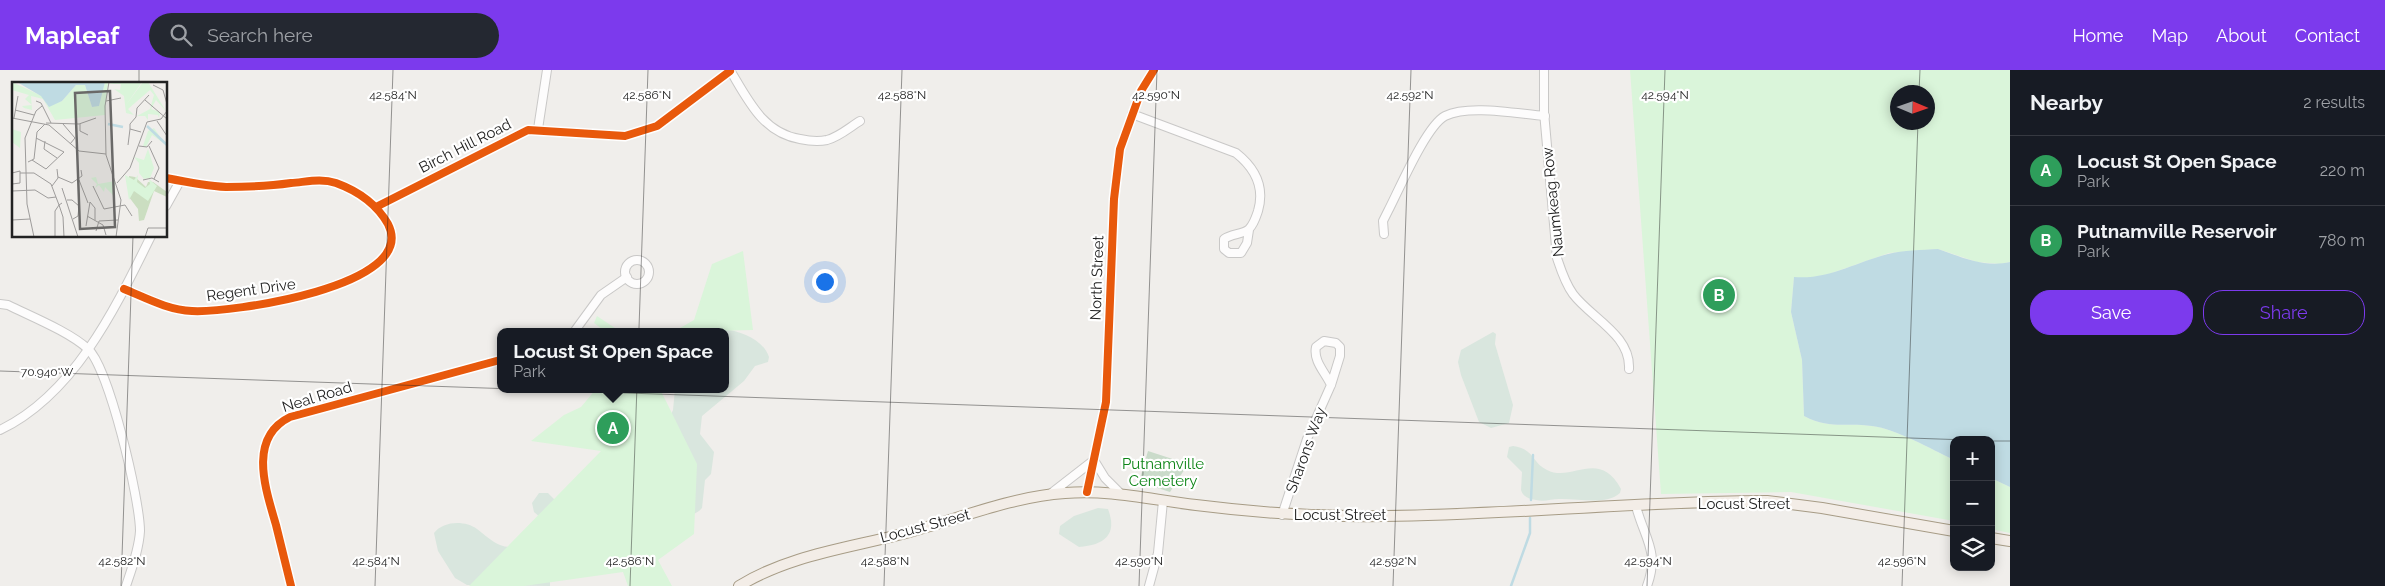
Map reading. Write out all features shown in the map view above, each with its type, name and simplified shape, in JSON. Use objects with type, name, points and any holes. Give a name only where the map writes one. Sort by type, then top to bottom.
[{"type":"main road","name":"Locust Street","points":[[739,586],[761,572],[793,560],[898,535],[1015,500],[1049,494],[1087,492],[1121,494],[1163,501],[1282,515],[1386,516],[1749,501],[1789,502],[1950,530]]},
{"type":"main road","points":[[1995,539],[2010,541]]},
{"type":"street","points":[[538,130],[547,70]]},
{"type":"street","points":[[730,70],[756,113],[769,126],[784,136],[815,141],[827,140],[860,121]]},
{"type":"street","name":"Birch Hill Road","points":[[376,207],[528,130],[609,137],[641,132],[662,122],[730,70]]},
{"type":"street","name":"North Street","points":[[1087,492],[1106,402],[1117,173],[1120,149],[1141,91],[1154,70]]},
{"type":"street","name":"Naumkeag Row","points":[[1544,70],[1545,116],[1556,248],[1563,277],[1572,293],[1622,342],[1630,357],[1629,369]]},
{"type":"street","points":[[1384,234],[1383,221],[1388,211],[1432,127],[1444,116],[1469,111],[1545,116]]},
{"type":"street","points":[[1132,114],[1236,153],[1246,160],[1254,170],[1261,194],[1256,220],[1249,230]]},
{"type":"street","name":"Regent Drive","points":[[124,289],[171,309],[193,311],[260,305],[300,298],[371,269],[386,257],[390,247],[390,229],[382,213],[352,189],[333,182],[316,180],[225,187],[168,178]]},
{"type":"street","points":[[168,202],[180,180]]},
{"type":"street","points":[[0,430],[36,407],[80,361],[124,289],[150,238]]},
{"type":"street","points":[[577,328],[601,295],[627,277]]},
{"type":"street","points":[[0,304],[8,305],[66,334],[88,348],[96,360],[113,403],[138,511],[140,531],[126,586]]},
{"type":"street","name":"Sharons Way","points":[[1282,515],[1307,439],[1331,385],[1341,353],[1336,343],[1329,341],[1319,344],[1315,352],[1320,366],[1331,385]]},
{"type":"street","name":"Neal Road","points":[[291,586],[266,491],[263,470],[267,439],[280,422],[320,408],[497,361]]},
{"type":"street","points":[[1049,494],[1094,460],[1104,478],[1121,494]]},
{"type":"street","points":[[1149,586],[1158,553],[1163,501]]},
{"type":"street","points":[[1636,506],[1641,526],[1651,544],[1653,557],[1653,567],[1647,586]]},
{"type":"shaded area","points":[[729,330],[751,337],[762,345],[769,357],[768,362],[755,366],[744,381],[702,416],[700,434],[714,452],[711,474],[705,480],[702,508],[699,511],[618,560],[550,580],[550,586],[467,585],[455,578],[438,551],[434,533],[438,529],[448,524],[466,524],[477,529],[500,545],[515,547],[541,518],[534,512],[532,503],[539,493],[548,493],[555,500],[669,419],[673,410],[675,393],[729,393]]},
{"type":"shaded area","points":[[1493,332],[1496,334],[1495,344],[1513,405],[1509,423],[1491,428],[1479,422],[1458,362],[1461,350]]},
{"type":"shaded area","points":[[1513,446],[1525,450],[1542,467],[1556,473],[1595,468],[1604,471],[1613,477],[1621,489],[1620,493],[1614,497],[1599,500],[1533,500],[1523,494],[1521,490],[1522,472],[1507,457],[1509,447]]},
{"type":"shaded area","points":[[1098,508],[1108,509],[1111,518],[1110,532],[1102,541],[1079,547],[1059,534],[1060,526],[1074,516]]},
{"type":"green space","points":[[1630,70],[2010,70],[2010,262],[2000,264],[1977,262],[1938,249],[1889,253],[1829,274],[1809,278],[1794,278],[1791,312],[1802,360],[1804,416],[1822,423],[1872,426],[1892,431],[1950,458],[1950,520],[1791,492],[1661,494]]},
{"type":"green space","points":[[743,251],[753,330],[680,328],[694,320],[712,264]]},
{"type":"green space","points":[[597,316],[615,328],[601,328],[594,323]]},
{"type":"green space","points":[[593,393],[662,393],[697,464],[694,534],[658,560],[672,586],[628,586],[623,572],[524,586],[469,586],[601,451],[531,441],[564,415],[581,407]]},
{"type":"green space","name":"Putnamville Cemetery","points":[[1148,451],[1188,464],[1170,492],[1139,482]]},
{"type":"green space","points":[[1995,480],[2010,487],[2010,533],[1995,530]]},
{"type":"water","points":[[1938,249],[1982,263],[2010,262],[2010,487],[1995,480],[1995,436],[1950,436],[1950,458],[1892,431],[1872,426],[1822,423],[1804,416],[1802,360],[1791,312],[1794,277],[1819,276],[1842,270],[1876,257],[1913,250]]},
{"type":"waterway","points":[[1531,500],[1533,455]]},
{"type":"waterway","points":[[1511,586],[1530,533],[1530,518]]},
{"type":"cycle path","points":[[1087,492],[1106,402],[1114,199],[1120,149],[1141,91],[1154,70]]},
{"type":"cycle path","points":[[376,207],[528,130],[625,136],[657,126],[730,71]]},
{"type":"cycle path","points":[[124,289],[157,303],[183,310],[243,307],[316,292],[350,280],[376,264],[390,246],[388,224],[378,210],[359,194],[336,183],[308,181],[267,186],[226,187],[168,178]]},
{"type":"cycle path","points":[[291,586],[268,496],[263,466],[264,451],[268,438],[277,426],[290,417],[497,361]]},
{"type":"place","name":"Putnamville Reservoir","points":[[1719,295]]},
{"type":"place","name":"Locust St Open Space","points":[[613,428]]}]
